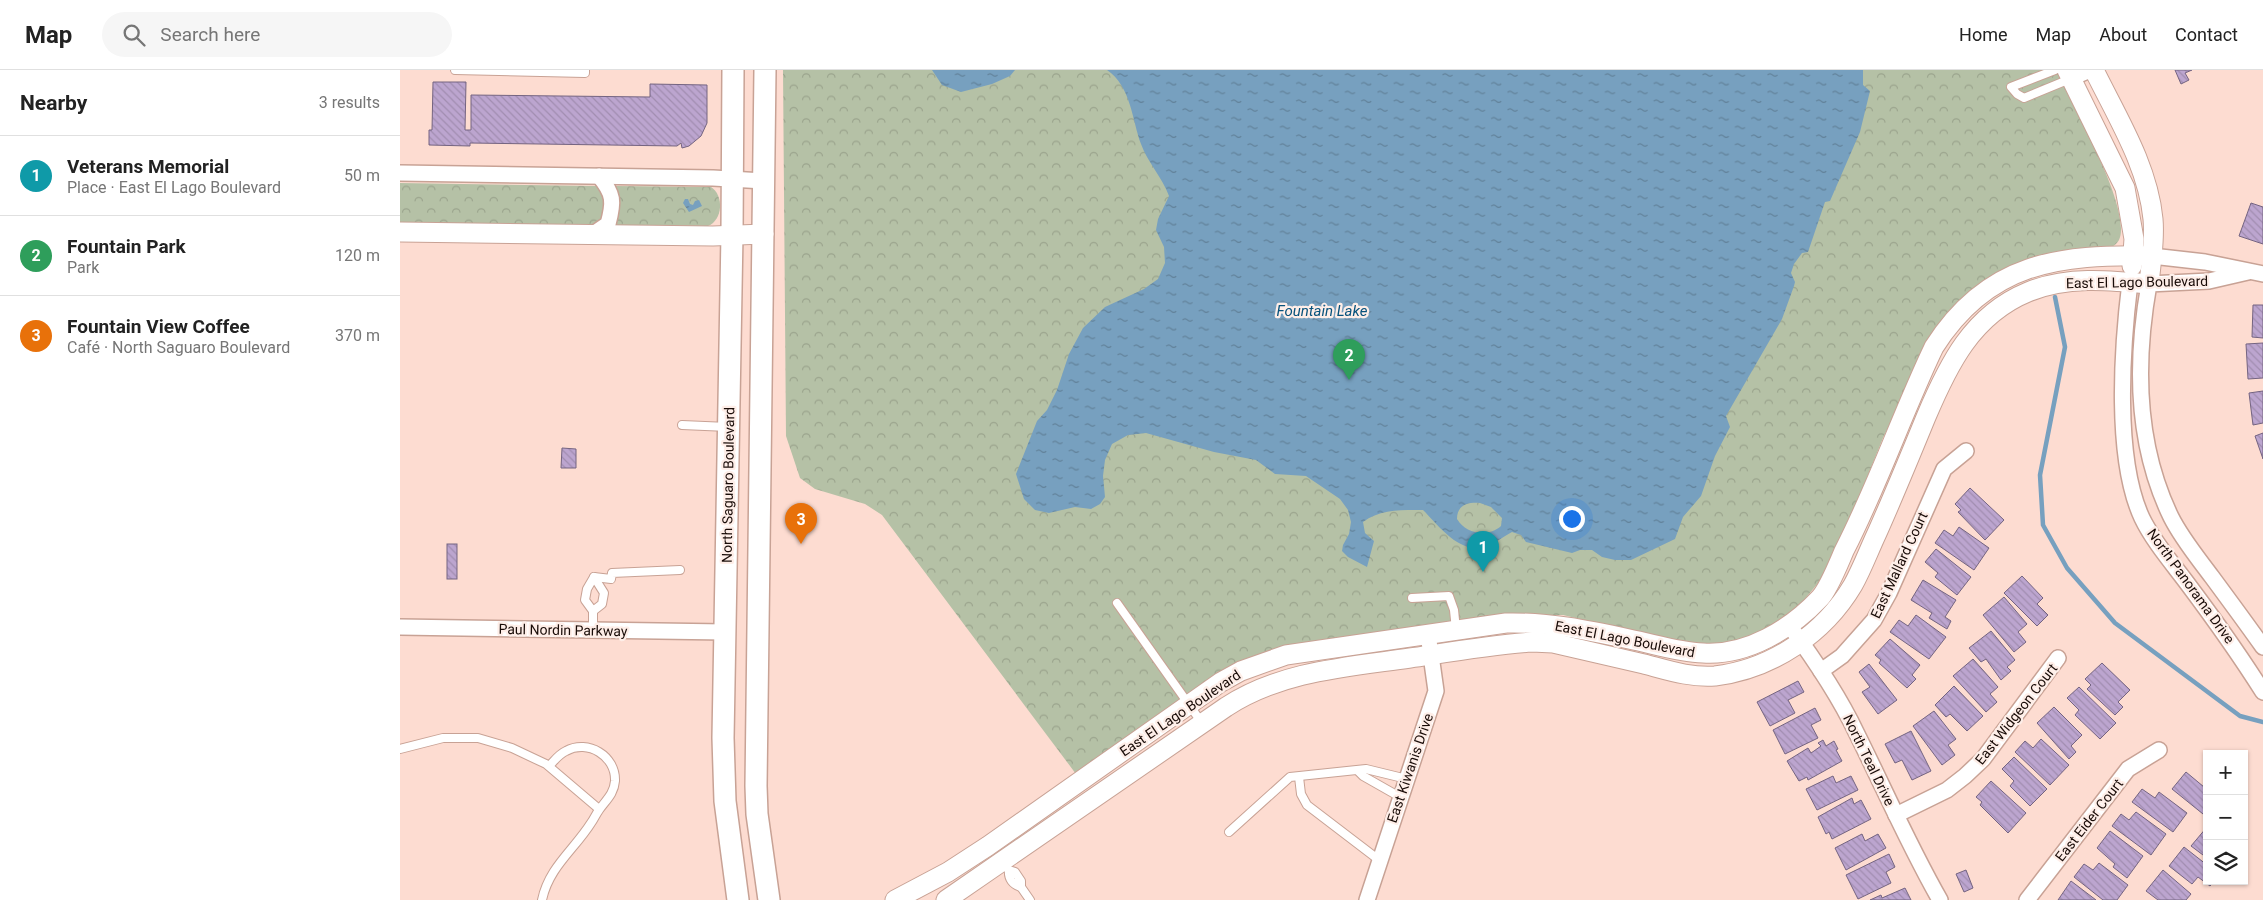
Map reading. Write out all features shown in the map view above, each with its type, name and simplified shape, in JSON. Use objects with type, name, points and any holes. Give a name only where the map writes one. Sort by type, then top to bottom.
[{"type":"main road","name":"North Saguaro Boulevard","points":[[733,70],[723,738],[725,801],[738,900]]},
{"type":"main road","points":[[766,70],[757,814],[769,900]]},
{"type":"main road","points":[[725,632],[744,636],[746,666],[757,702]]},
{"type":"street","points":[[2069,74],[2090,70]]},
{"type":"street","name":"North Panorama Drive","points":[[2094,70],[2137,160],[2144,179],[2153,218],[2152,256],[2145,305],[2140,398],[2142,424],[2156,478],[2171,517],[2185,541],[2263,647]]},
{"type":"street","name":"North Panorama Drive","points":[[2069,74],[2124,188],[2132,227],[2133,255],[2122,407],[2129,476],[2142,518],[2161,548],[2232,642],[2263,692]]},
{"type":"street","points":[[400,173],[764,181]]},
{"type":"street","points":[[592,235],[608,224],[612,209],[612,195],[600,176]]},
{"type":"street","points":[[400,232],[713,236],[764,234]]},
{"type":"street","name":"East El Lago Boulevard","points":[[895,900],[948,872],[988,846],[1190,704],[1241,671],[1286,656],[1506,623],[1542,622],[1706,654],[1730,651],[1756,643],[1783,630],[1821,597],[1859,523],[1928,360],[1946,327],[1980,295],[2002,280],[2038,265],[2072,258],[2152,256],[2205,262],[2255,273]]},
{"type":"street","name":"East El Lago Boulevard","points":[[1112,786],[1244,695],[1286,678],[1512,644],[1552,643],[1684,674],[1700,676],[1736,672],[1764,664],[1802,642],[1827,619],[1853,585],[1883,520],[1945,373],[1965,341],[2005,304],[2029,292],[2052,284],[2079,281],[2149,284],[2209,281],[2255,273]]},
{"type":"street","name":"East Mallard Court","points":[[1821,671],[1842,656],[1874,620],[1889,593],[1944,469],[1966,451]]},
{"type":"street","name":"North Teal Drive","points":[[1789,625],[1821,671],[1856,730],[1921,868],[1940,900]]},
{"type":"street","name":"Paul Nordin Parkway","points":[[400,627],[725,632]]},
{"type":"street","name":"East Kiwanis Drive","points":[[1367,900],[1436,691],[1428,634]]},
{"type":"street","points":[[1684,674],[1689,652]]},
{"type":"street","name":"East Widgeon Court","points":[[1896,815],[1947,790],[1983,759],[2058,658]]},
{"type":"street","name":"East Eider Court","points":[[2027,900],[2128,769],[2159,750]]},
{"type":"street","points":[[946,900],[1005,867],[1112,786],[1098,769]]},
{"type":"lane","points":[[455,70],[585,73],[585,70]]},
{"type":"lane","points":[[2054,70],[2011,87],[2024,98],[2069,74]]},
{"type":"lane","points":[[682,425],[729,427]]},
{"type":"lane","points":[[594,577],[612,579],[612,573],[680,570]]},
{"type":"lane","points":[[593,611],[602,604],[604,593],[594,577]]},
{"type":"lane","points":[[593,630],[593,611],[585,600],[587,589],[594,577]]},
{"type":"lane","points":[[1412,598],[1449,596],[1454,610],[1456,630]]},
{"type":"lane","points":[[1117,603],[1202,723]]},
{"type":"lane","points":[[400,749],[443,738],[478,738],[512,748],[549,766],[600,809]]},
{"type":"lane","points":[[542,900],[549,880],[558,864],[591,824],[613,791],[615,780],[613,768],[607,758],[598,751],[588,747],[576,747],[566,750],[549,766]]},
{"type":"lane","points":[[1229,832],[1290,777],[1366,769],[1407,779]]},
{"type":"lane","points":[[1358,771],[1363,776],[1400,797]]},
{"type":"lane","points":[[1299,777],[1302,794],[1307,805],[1379,860]]},
{"type":"lane","points":[[1005,867],[1015,885],[1021,887],[1030,900]]},
{"type":"green space","points":[[783,70],[2056,70],[2109,181],[2121,225],[2119,240],[2112,247],[1961,300],[1939,323],[1883,438],[1852,515],[1824,576],[1804,600],[1784,618],[1750,638],[1718,645],[1681,643],[1563,615],[1509,615],[1262,655],[1076,774],[882,515],[865,504],[815,489],[800,478],[786,436]]},
{"type":"green space","points":[[400,183],[597,186],[605,192],[605,219],[595,225],[400,223]]},
{"type":"green space","points":[[616,186],[711,187],[720,201],[719,213],[713,223],[708,226],[616,225]]},
{"type":"water","points":[[932,70],[1015,70],[1010,76],[992,84],[961,92],[942,85]]},
{"type":"water","name":"Fountain Lake","points":[[1107,70],[1863,70],[1863,85],[1870,91],[1860,132],[1830,201],[1825,202],[1808,252],[1802,253],[1794,264],[1791,273],[1795,282],[1782,319],[1726,416],[1730,427],[1715,456],[1701,496],[1683,517],[1675,539],[1631,560],[1615,560],[1602,557],[1592,550],[1580,550],[1572,553],[1526,542],[1521,535],[1512,532],[1488,545],[1472,548],[1463,545],[1448,535],[1423,510],[1399,510],[1384,512],[1363,522],[1365,533],[1374,541],[1367,567],[1348,557],[1342,551],[1349,534],[1351,522],[1348,510],[1340,499],[1306,476],[1275,474],[1256,460],[1214,452],[1146,433],[1128,435],[1112,444],[1105,460],[1103,476],[1105,497],[1100,504],[1091,509],[1075,507],[1049,513],[1035,510],[1024,499],[1016,474],[1037,421],[1047,410],[1057,390],[1069,354],[1083,328],[1105,307],[1144,289],[1158,279],[1165,263],[1164,247],[1156,230],[1158,219],[1169,196],[1144,151],[1130,104],[1115,77]],"holes":[[[1480,503],[1491,507],[1502,518],[1501,526],[1496,530],[1478,533],[1466,528],[1457,519],[1457,514],[1464,505]]]},
{"type":"water","points":[[685,199],[688,199],[690,204],[693,205],[695,201],[699,200],[702,206],[689,212],[683,203]]},
{"type":"building","points":[[2175,70],[2192,70],[2185,73],[2189,80],[2181,84]]},
{"type":"building","points":[[433,82],[466,82],[465,130],[471,130],[471,95],[650,97],[650,84],[707,85],[707,123],[701,136],[689,146],[682,148],[681,143],[677,146],[470,143],[470,146],[429,145],[429,130],[432,130]]},
{"type":"building","points":[[2251,203],[2263,207],[2263,244],[2239,236]]},
{"type":"building","points":[[2253,305],[2263,305],[2263,338],[2252,337]]},
{"type":"building","points":[[2263,343],[2263,378],[2248,379],[2246,344]]},
{"type":"building","points":[[2263,391],[2263,423],[2253,425],[2249,393]]},
{"type":"building","points":[[2263,433],[2263,459],[2255,436]]},
{"type":"building","points":[[562,448],[576,449],[576,468],[561,468]]},
{"type":"building","points":[[1970,488],[2004,520],[1985,540],[1958,512],[1961,510],[1955,504]]},
{"type":"building","points":[[1959,527],[1989,548],[1974,570],[1935,543],[1944,530],[1953,536]]},
{"type":"building","points":[[447,544],[457,544],[457,579],[447,579]]},
{"type":"building","points":[[1936,549],[1971,577],[1957,595],[1935,577],[1938,573],[1925,562]]},
{"type":"building","points":[[2022,576],[2043,598],[2037,604],[2048,615],[2037,626],[2004,593]]},
{"type":"building","points":[[1923,580],[1956,600],[1945,617],[1951,621],[1947,629],[1929,618],[1932,613],[1911,600]]},
{"type":"building","points":[[2004,597],[2027,624],[2018,632],[2026,642],[2014,652],[1983,615]]},
{"type":"building","points":[[1916,615],[1946,637],[1929,659],[1890,632],[1899,620],[1908,626]]},
{"type":"building","points":[[1991,631],[2015,660],[2007,667],[2011,671],[2001,680],[1986,659],[1981,662],[1969,648]]},
{"type":"building","points":[[1890,639],[1920,665],[1912,675],[1916,679],[1907,688],[1879,663],[1881,660],[1875,655]]},
{"type":"building","points":[[1973,659],[1998,687],[1990,694],[1997,702],[1986,712],[1953,676]]},
{"type":"building","points":[[2102,663],[2130,690],[2118,702],[2123,707],[2115,715],[2087,689],[2091,685],[2085,679]]},
{"type":"building","points":[[1869,664],[1897,700],[1878,714],[1862,692],[1870,687],[1859,672]]},
{"type":"building","points":[[1798,681],[1804,692],[1788,700],[1795,713],[1770,726],[1757,702]]},
{"type":"building","points":[[1954,686],[1983,716],[1967,731],[1950,714],[1946,717],[1935,705]]},
{"type":"building","points":[[2079,687],[2116,723],[2100,739],[2075,715],[2079,710],[2067,698]]},
{"type":"building","points":[[2054,707],[2082,735],[2071,746],[2076,752],[2069,759],[2037,723]]},
{"type":"building","points":[[1815,708],[1821,720],[1811,725],[1818,738],[1785,754],[1773,730]]},
{"type":"building","points":[[1934,711],[1956,739],[1948,745],[1955,755],[1942,765],[1913,726]]},
{"type":"building","points":[[1911,731],[1931,771],[1912,780],[1902,760],[1895,763],[1885,744]]},
{"type":"building","points":[[2041,739],[2069,765],[2050,785],[2015,752],[2025,741],[2033,748]]},
{"type":"building","points":[[1823,740],[1826,746],[1834,741],[1842,761],[1808,780],[1807,777],[1799,781],[1787,761],[1808,748],[1811,753],[1821,746],[1818,743]]},
{"type":"building","points":[[2014,757],[2047,789],[2030,806],[2010,786],[2014,781],[2002,769]]},
{"type":"building","points":[[2186,772],[2203,786],[2203,814],[2172,789]]},
{"type":"building","points":[[1833,776],[1836,783],[1851,776],[1858,790],[1817,810],[1806,789]]},
{"type":"building","points":[[1991,781],[2026,813],[2008,833],[1980,805],[1982,802],[1976,797]]},
{"type":"building","points":[[2142,789],[2155,798],[2159,792],[2187,813],[2173,832],[2132,802]]},
{"type":"building","points":[[1852,798],[1854,804],[1861,800],[1871,819],[1832,839],[1829,832],[1826,834],[1818,817]]},
{"type":"building","points":[[2136,812],[2166,834],[2151,855],[2112,826],[2121,814],[2129,820]]},
{"type":"building","points":[[2110,831],[2143,856],[2127,878],[2113,867],[2115,864],[2097,848]]},
{"type":"building","points":[[2203,832],[2203,855],[2191,846]]},
{"type":"building","points":[[1862,834],[1865,841],[1878,834],[1886,848],[1846,870],[1835,848]]},
{"type":"building","points":[[2184,847],[2203,862],[2203,881],[2198,877],[2192,884],[2169,866]]},
{"type":"building","points":[[1889,854],[1895,867],[1886,872],[1891,883],[1858,899],[1846,875]]},
{"type":"building","points":[[2099,863],[2128,885],[2117,900],[2103,900],[2074,877],[2084,864],[2093,870]]},
{"type":"building","points":[[1966,870],[1973,888],[1964,892],[1956,874]]},
{"type":"building","points":[[2163,870],[2191,894],[2186,900],[2158,900],[2146,891]]},
{"type":"building","points":[[2071,881],[2096,900],[2058,900]]},
{"type":"building","points":[[1905,888],[1911,900],[1870,900],[1881,895],[1882,898]]},
{"type":"waterway","points":[[2055,297],[2065,347],[2040,475],[2043,525],[2067,568],[2115,623],[2240,716],[2263,722]]},
{"type":"place","name":"Fountain Park","points":[[1349,380]]},
{"type":"place","name":"Fountain View Coffee","points":[[801,544]]},
{"type":"place","name":"Veterans Memorial","points":[[1483,572]]}]
